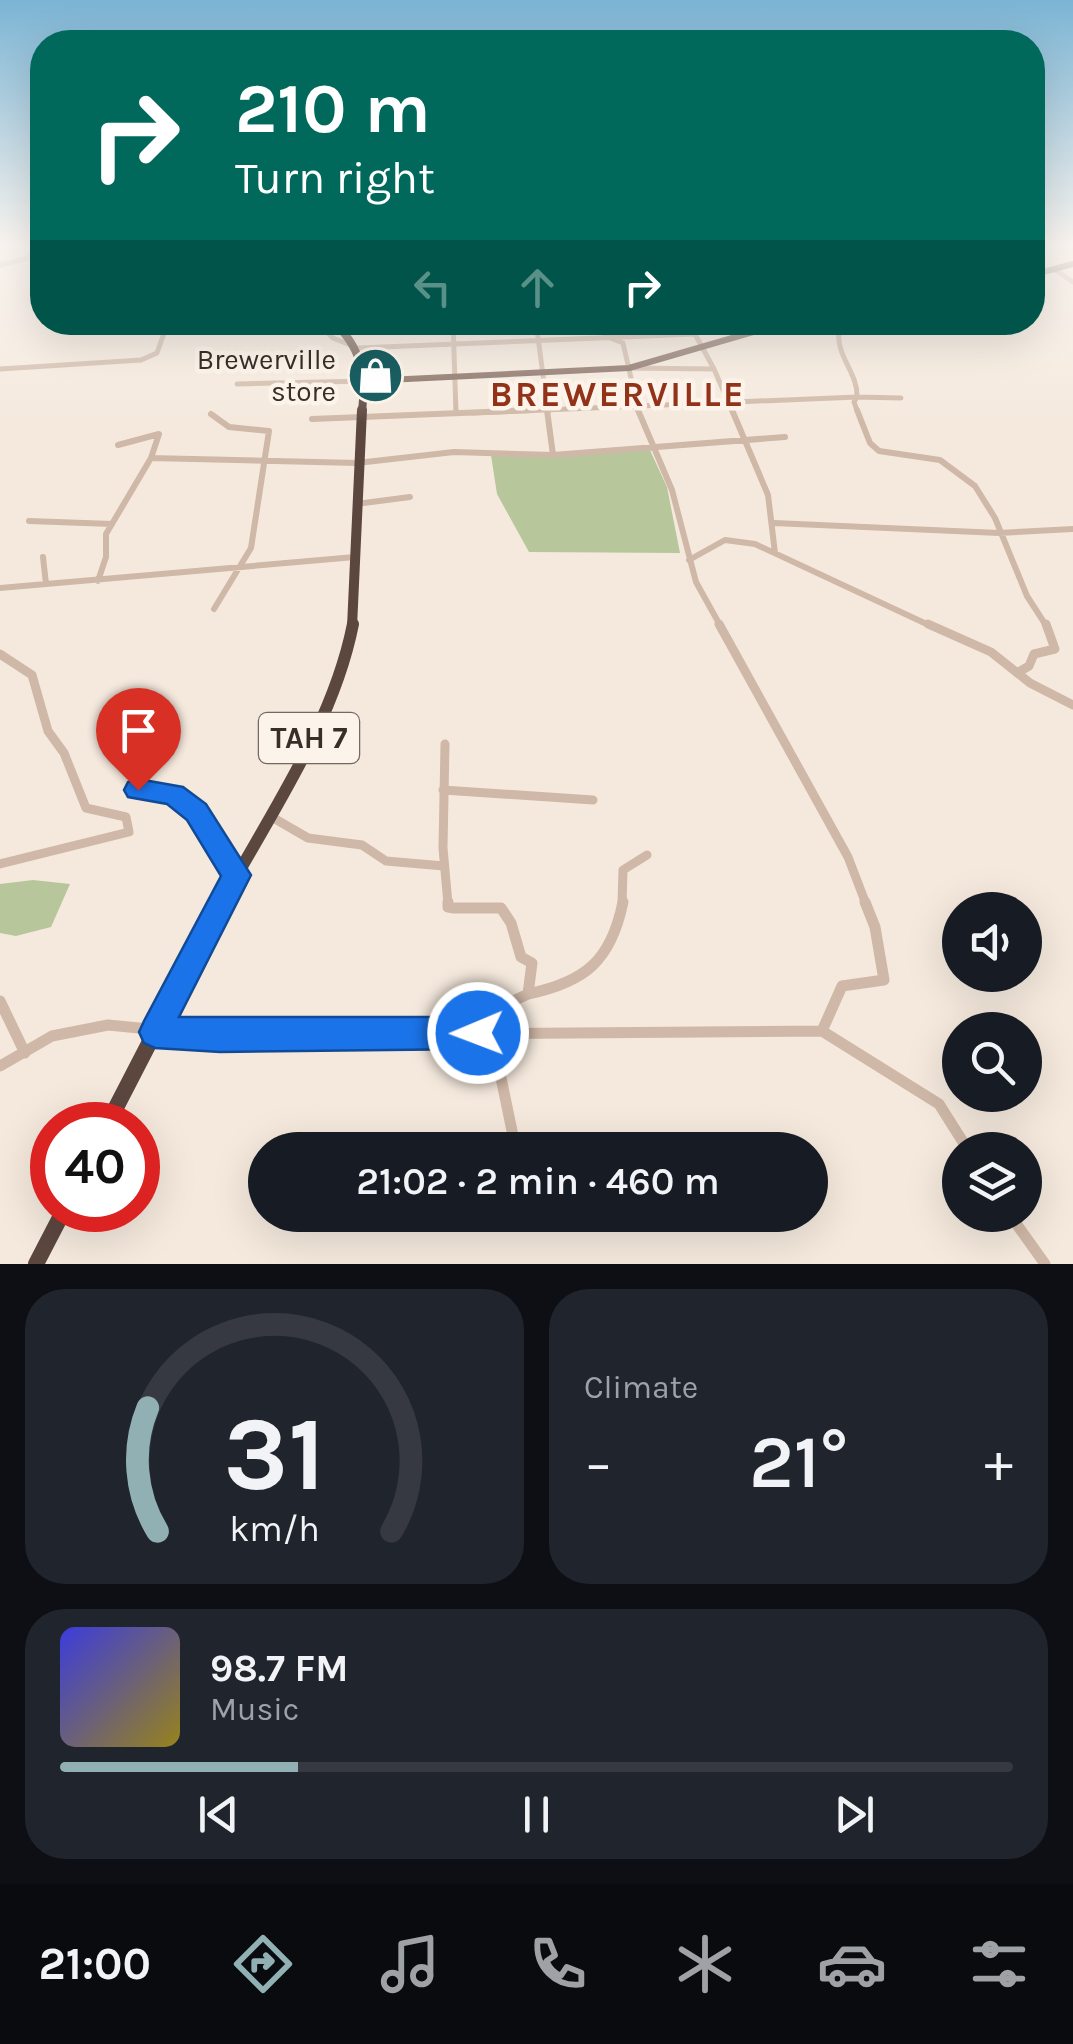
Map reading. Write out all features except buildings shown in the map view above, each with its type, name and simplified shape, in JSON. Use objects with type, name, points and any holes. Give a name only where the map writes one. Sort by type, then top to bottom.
[{"type":"highway","points":[[349,335],[358,348]]},
{"type":"highway","name":"TAH 7","points":[[120,1102],[324,708],[345,655],[355,596],[356,463],[366,381],[358,348]]},
{"type":"highway","points":[[36,1264],[53,1232]]},
{"type":"main road","points":[[366,381],[629,368],[742,335]]},
{"type":"street","points":[[0,369],[141,360],[157,353],[163,335]]},
{"type":"street","points":[[330,335],[358,348],[674,335]]},
{"type":"street","points":[[452,335],[456,412]]},
{"type":"street","points":[[538,335],[553,455]]},
{"type":"street","points":[[607,335],[622,343],[636,405],[650,446],[672,490],[696,582],[848,856],[874,926],[884,980],[842,986],[822,1031]]},
{"type":"street","points":[[696,335],[730,400],[768,496],[775,553]]},
{"type":"street","points":[[839,335],[838,343],[860,387],[854,402],[870,443],[888,455],[951,464],[973,484],[1018,568],[1023,590],[1040,610],[1055,650],[1034,654],[1029,666],[1017,673]]},
{"type":"street","points":[[629,368],[714,369]]},
{"type":"street","points":[[237,384],[366,381]]},
{"type":"street","points":[[312,418],[730,400],[901,398]]},
{"type":"street","points":[[211,414],[224,426],[269,431],[250,548],[214,609]]},
{"type":"street","points":[[98,581],[106,557],[106,534],[151,458],[159,434],[118,445]]},
{"type":"street","points":[[151,458],[356,463],[454,452],[553,455],[785,437]]},
{"type":"street","points":[[356,504],[410,497]]},
{"type":"street","points":[[29,521],[112,524]]},
{"type":"street","points":[[774,523],[999,533],[1073,529]]},
{"type":"street","points":[[689,560],[725,540],[755,544],[991,652],[1017,673],[1073,705]]},
{"type":"street","points":[[43,557],[46,584]]},
{"type":"street","points":[[0,588],[355,557]]},
{"type":"street","points":[[0,654],[32,675],[48,731],[64,753],[72,782],[86,808],[126,817],[128,832],[0,864]]},
{"type":"street","points":[[444,744],[444,866],[448,906],[453,910],[486,904],[501,908],[511,923],[521,957],[532,963],[528,994]]},
{"type":"street","points":[[138,790],[174,795],[196,812],[236,875]]},
{"type":"street","points":[[443,790],[593,800]]},
{"type":"street","points":[[268,816],[308,838],[362,845],[386,861],[444,866]]},
{"type":"street","points":[[478,1033],[488,1011],[528,994],[568,985],[610,948],[627,896],[623,870],[647,856]]},
{"type":"street","points":[[0,1001],[25,1053]]},
{"type":"street","points":[[0,1066],[52,1036],[83,1026],[220,1036],[822,1031],[939,1104],[957,1132]]},
{"type":"street","points":[[478,1033],[502,1075],[513,1132]]},
{"type":"street","points":[[1022,1232],[1045,1264]]},
{"type":"green space","points":[[649,448],[667,487],[680,553],[529,552],[497,494],[491,455]]},
{"type":"green space","points":[[33,880],[70,884],[51,927],[16,936],[0,933],[0,884]]},
{"type":"place","name":"Brewerville store","points":[[375,375]]},
{"type":"district","name":"BREWERVILLE","points":[[618,394]]},
{"type":"route","points":[[138,790],[174,795],[196,812],[236,875],[155,1032],[220,1036],[478,1033]]}]
